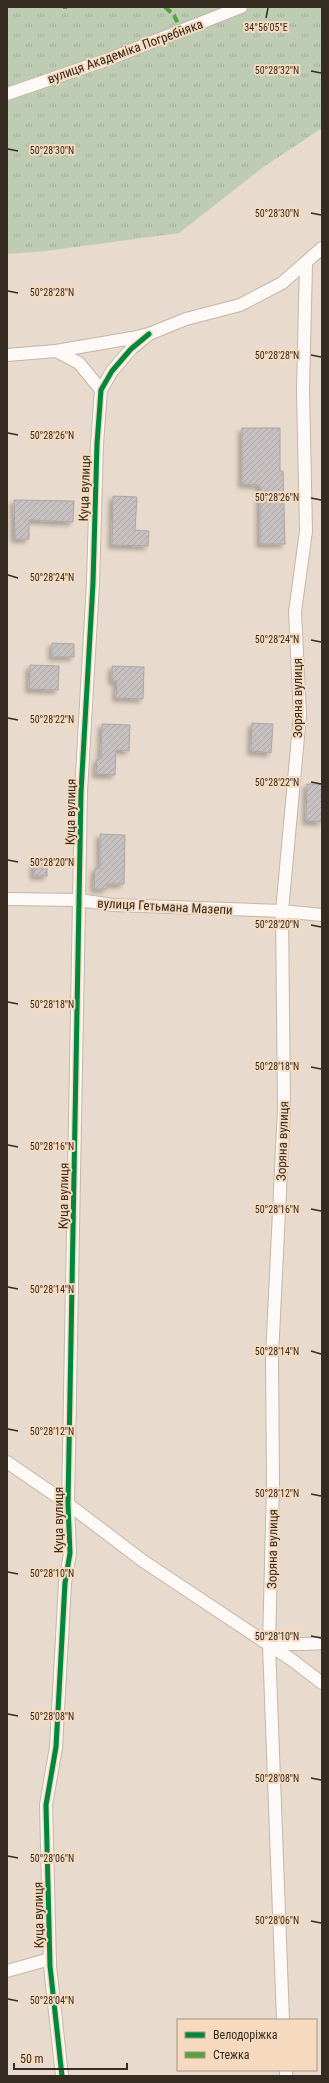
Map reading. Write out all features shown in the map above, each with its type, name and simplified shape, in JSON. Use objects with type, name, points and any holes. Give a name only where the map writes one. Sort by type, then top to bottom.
[{"type":"street","name":"вулиця Академіка Погребняка","points":[[7,94],[110,59],[241,7]]},
{"type":"street","points":[[7,355],[56,351],[149,334],[186,319],[240,305],[282,282],[322,248]]},
{"type":"street","name":"Зоряна вулиця","points":[[283,2019],[268,1644],[273,1485],[272,1357],[284,1108],[282,911],[300,715],[295,612],[306,531],[303,390],[306,263]]},
{"type":"street","name":"Куца вулиця","points":[[62,2076],[50,1959],[46,1805],[56,1747],[65,1583],[70,1553],[68,1504],[80,792],[93,583],[97,444],[101,390],[112,371],[131,349],[149,334]]},
{"type":"street","points":[[56,351],[79,363],[101,390]]},
{"type":"street","name":"вулиця Гетьмана Мазепи","points":[[7,899],[79,900],[113,905],[282,911],[322,915]]},
{"type":"street","points":[[7,1462],[68,1504],[143,1561],[268,1644],[322,1683]]},
{"type":"street","points":[[268,1644],[301,1646],[322,1643]]},
{"type":"street","points":[[7,1971],[50,1959]]},
{"type":"green space","points":[[7,7],[322,7],[322,128],[262,168],[179,233],[46,251],[7,254]]},
{"type":"building","points":[[242,428],[280,428],[280,471],[283,471],[285,544],[260,544],[260,485],[242,484]]},
{"type":"building","points":[[113,496],[137,497],[135,530],[149,531],[148,546],[112,545]]},
{"type":"building","points":[[14,500],[74,501],[73,522],[29,520],[29,539],[15,539]]},
{"type":"building","points":[[52,643],[74,644],[74,657],[52,657]]},
{"type":"building","points":[[30,665],[59,666],[58,690],[29,689]]},
{"type":"building","points":[[112,666],[144,667],[143,699],[116,698],[117,681],[112,681]]},
{"type":"building","points":[[252,723],[273,724],[271,753],[251,751]]},
{"type":"building","points":[[102,724],[130,725],[129,751],[116,750],[115,775],[96,774],[97,759],[101,759]]},
{"type":"building","points":[[307,784],[322,784],[322,822],[306,821]]},
{"type":"building","points":[[100,834],[125,835],[124,884],[107,884],[107,889],[94,889],[95,868],[100,868]]},
{"type":"building","points":[[34,863],[47,863],[47,876],[34,876]]},
{"type":"marked path","points":[[165,7],[174,15],[181,31]]},
{"type":"cycle path","points":[[62,2076],[50,1966],[46,1805],[56,1747],[65,1583],[70,1553],[68,1504],[81,792],[93,583],[97,444],[101,390],[112,371],[131,349],[149,334]]}]
